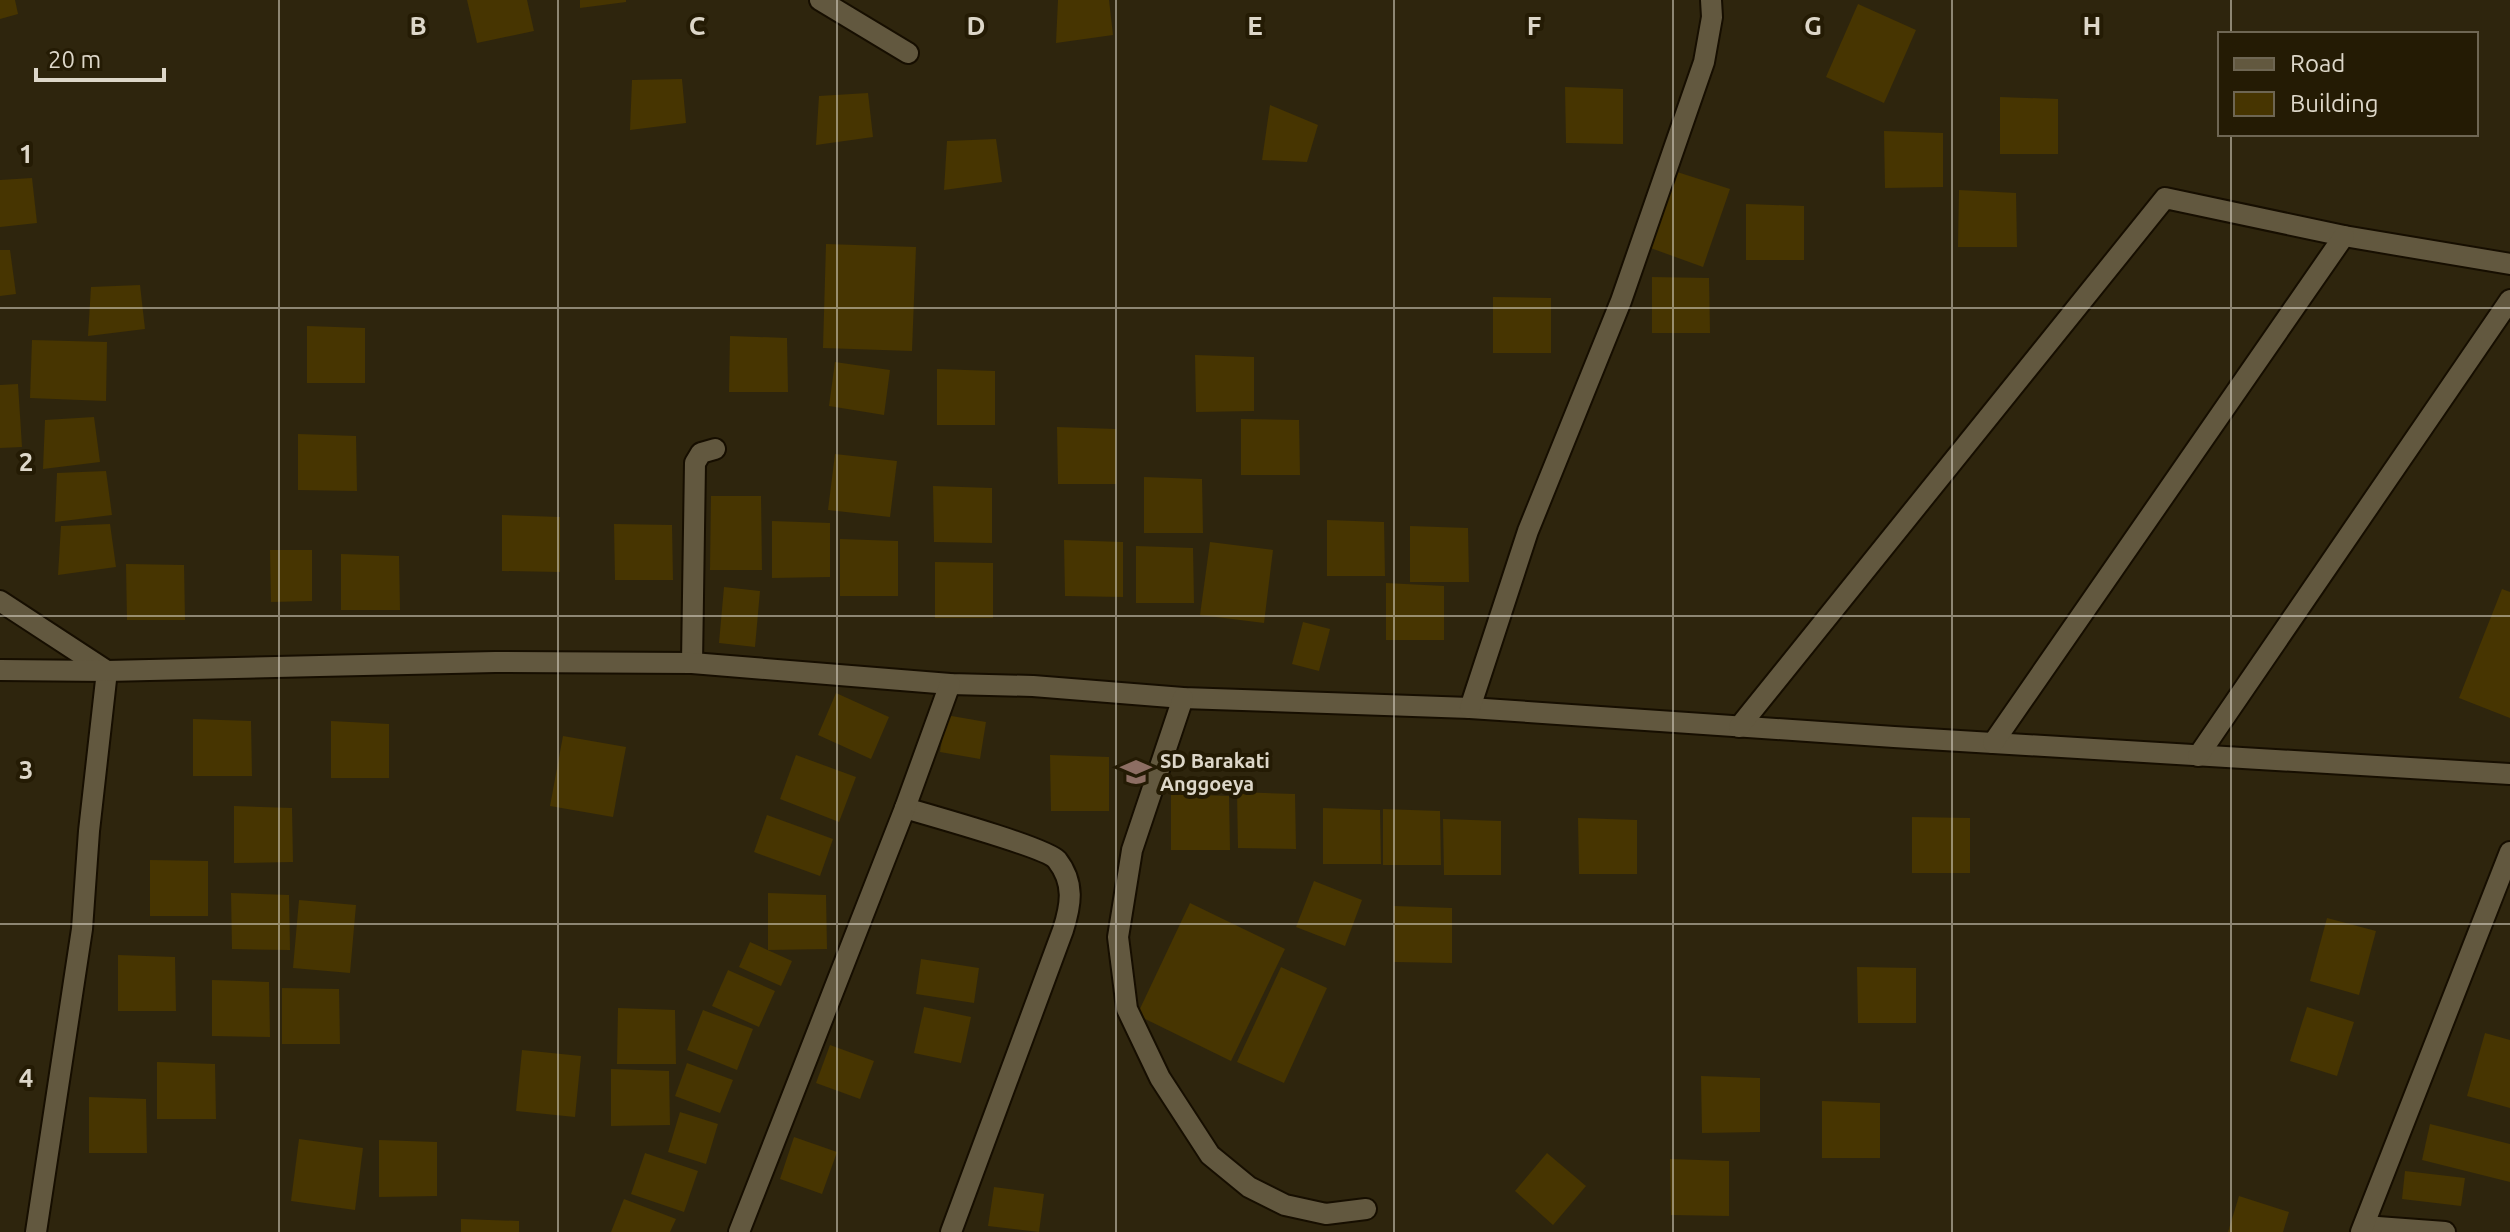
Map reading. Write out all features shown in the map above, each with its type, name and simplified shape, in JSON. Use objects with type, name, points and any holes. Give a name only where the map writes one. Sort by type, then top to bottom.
[{"type":"street","points":[[820,0],[908,53]]},
{"type":"street","points":[[1470,708],[1528,531],[1621,301],[1704,62],[1712,17],[1711,0]]},
{"type":"street","points":[[1739,727],[2165,198],[2344,236],[2510,264]]},
{"type":"street","points":[[1993,743],[2344,236]]},
{"type":"street","points":[[2198,756],[2510,300]]},
{"type":"street","points":[[692,663],[695,463],[701,453],[715,449]]},
{"type":"street","points":[[0,601],[107,671]]},
{"type":"street","points":[[0,670],[107,671],[495,662],[692,663],[950,684],[1033,686],[1183,698],[1470,708],[2510,774]]},
{"type":"street","points":[[36,1232],[82,929],[89,831],[107,671]]},
{"type":"street","points":[[739,1232],[905,808],[950,684]]},
{"type":"street","points":[[1183,698],[1132,850],[1118,937],[1127,1009],[1160,1078],[1210,1155],[1249,1187],[1285,1205],[1326,1214],[1366,1209]]},
{"type":"street","points":[[905,808],[1030,847],[1055,858],[1068,882],[1071,905],[951,1232]]},
{"type":"street","points":[[2445,1232],[2362,1229],[2510,852]]},
{"type":"building","points":[[0,0],[15,0],[18,14],[0,19]]},
{"type":"building","points":[[467,0],[527,0],[534,31],[477,43]]},
{"type":"building","points":[[580,0],[626,0],[626,2],[580,8]]},
{"type":"building","points":[[1058,0],[1109,0],[1113,35],[1056,43]]},
{"type":"building","points":[[1858,4],[1916,30],[1884,103],[1826,77]]},
{"type":"building","points":[[682,79],[686,123],[630,130],[632,80]]},
{"type":"building","points":[[1565,87],[1623,89],[1623,144],[1566,143]]},
{"type":"building","points":[[868,93],[873,137],[816,145],[819,96]]},
{"type":"building","points":[[2000,97],[2058,99],[2058,154],[2000,154]]},
{"type":"building","points":[[1270,105],[1318,125],[1307,162],[1262,160]]},
{"type":"building","points":[[1884,131],[1943,133],[1943,187],[1885,188]]},
{"type":"building","points":[[996,139],[1002,182],[944,190],[947,141]]},
{"type":"building","points":[[1671,170],[1730,189],[1703,267],[1645,246]]},
{"type":"building","points":[[32,178],[37,223],[0,227],[0,180]]},
{"type":"building","points":[[1959,190],[2016,193],[2017,247],[1958,247]]},
{"type":"building","points":[[1746,204],[1804,206],[1804,260],[1746,260]]},
{"type":"building","points":[[826,244],[916,247],[912,351],[823,348]]},
{"type":"building","points":[[0,250],[10,250],[16,294],[0,296]]},
{"type":"building","points":[[1652,277],[1709,278],[1710,333],[1652,333]]},
{"type":"building","points":[[140,285],[145,329],[88,336],[91,287]]},
{"type":"building","points":[[1493,297],[1551,298],[1551,353],[1493,353]]},
{"type":"building","points":[[307,326],[365,328],[365,383],[307,383]]},
{"type":"building","points":[[730,336],[787,338],[788,392],[729,392]]},
{"type":"building","points":[[32,340],[107,342],[106,401],[30,398]]},
{"type":"building","points":[[1195,355],[1254,357],[1254,411],[1196,412]]},
{"type":"building","points":[[835,362],[890,370],[884,415],[829,406]]},
{"type":"building","points":[[937,369],[995,371],[995,425],[937,425]]},
{"type":"building","points":[[18,384],[22,447],[0,448],[0,385]]},
{"type":"building","points":[[94,417],[100,462],[43,469],[45,420]]},
{"type":"building","points":[[1241,419],[1299,420],[1300,475],[1241,475]]},
{"type":"building","points":[[1057,427],[1116,429],[1116,484],[1058,484]]},
{"type":"building","points":[[298,434],[356,436],[357,491],[298,490]]},
{"type":"building","points":[[835,454],[897,461],[890,517],[828,510]]},
{"type":"building","points":[[106,471],[112,515],[55,522],[57,473]]},
{"type":"building","points":[[1144,477],[1202,479],[1203,533],[1144,533]]},
{"type":"building","points":[[933,486],[992,488],[992,543],[934,542]]},
{"type":"building","points":[[711,496],[761,496],[762,570],[710,570]]},
{"type":"building","points":[[502,515],[560,517],[560,572],[502,571]]},
{"type":"building","points":[[1327,520],[1384,522],[1385,576],[1327,576]]},
{"type":"building","points":[[772,521],[830,523],[830,577],[772,578]]},
{"type":"building","points":[[110,524],[116,567],[58,575],[61,526]]},
{"type":"building","points":[[614,524],[672,525],[673,580],[615,580]]},
{"type":"building","points":[[1410,526],[1468,528],[1469,582],[1410,582]]},
{"type":"building","points":[[840,539],[898,541],[898,596],[840,596]]},
{"type":"building","points":[[1064,540],[1123,542],[1123,597],[1065,596]]},
{"type":"building","points":[[1210,542],[1273,550],[1264,623],[1200,615]]},
{"type":"building","points":[[1136,546],[1193,548],[1194,603],[1136,603]]},
{"type":"building","points":[[270,550],[312,550],[312,601],[271,602]]},
{"type":"building","points":[[341,554],[399,556],[400,610],[341,610]]},
{"type":"building","points":[[935,562],[993,563],[993,618],[935,618]]},
{"type":"building","points":[[126,564],[184,565],[185,620],[127,620]]},
{"type":"building","points":[[1386,583],[1444,586],[1444,640],[1386,640]]},
{"type":"building","points":[[724,587],[760,591],[755,647],[719,643]]},
{"type":"building","points":[[2502,589],[2510,592],[2510,718],[2459,698]]},
{"type":"building","points":[[1303,622],[1330,629],[1319,671],[1292,664]]},
{"type":"building","points":[[836,693],[889,717],[871,759],[818,735]]},
{"type":"building","points":[[946,715],[986,722],[980,759],[940,752]]},
{"type":"building","points":[[193,719],[251,721],[252,776],[193,776]]},
{"type":"building","points":[[331,721],[389,724],[389,778],[331,778]]},
{"type":"building","points":[[563,736],[626,747],[613,817],[550,806]]},
{"type":"building","points":[[796,755],[856,777],[839,822],[780,799]]},
{"type":"building","points":[[1050,755],[1109,757],[1109,811],[1051,811]]},
{"type":"building","points":[[1237,792],[1295,794],[1296,849],[1238,848]]},
{"type":"building","points":[[1171,794],[1229,796],[1230,850],[1171,850]]},
{"type":"building","points":[[234,806],[292,808],[293,862],[234,863]]},
{"type":"building","points":[[1323,808],[1380,810],[1381,864],[1323,864]]},
{"type":"building","points":[[1383,809],[1440,811],[1441,865],[1383,865]]},
{"type":"building","points":[[767,815],[833,839],[820,876],[754,852]]},
{"type":"building","points":[[1912,817],[1970,818],[1970,873],[1912,873]]},
{"type":"building","points":[[1578,818],[1637,820],[1637,874],[1579,874]]},
{"type":"building","points":[[1443,819],[1501,821],[1501,875],[1444,875]]},
{"type":"building","points":[[150,860],[208,861],[208,916],[150,916]]},
{"type":"building","points":[[1314,881],[1362,900],[1345,946],[1296,927]]},
{"type":"building","points":[[231,893],[289,895],[290,950],[232,949]]},
{"type":"building","points":[[768,893],[826,895],[827,949],[768,950]]},
{"type":"building","points":[[299,900],[356,905],[350,973],[293,968]]},
{"type":"building","points":[[1190,903],[1285,949],[1231,1061],[1137,1015]]},
{"type":"building","points":[[1394,906],[1452,908],[1452,963],[1394,962]]},
{"type":"building","points":[[2327,918],[2376,931],[2359,995],[2310,981]]},
{"type":"building","points":[[750,942],[792,961],[781,986],[739,967]]},
{"type":"building","points":[[118,955],[175,957],[176,1011],[118,1011]]},
{"type":"building","points":[[921,959],[979,968],[974,1003],[916,994]]},
{"type":"building","points":[[1281,967],[1327,988],[1284,1083],[1237,1062]]},
{"type":"building","points":[[1857,967],[1916,968],[1916,1023],[1858,1023]]},
{"type":"building","points":[[728,970],[775,991],[759,1027],[712,1006]]},
{"type":"building","points":[[212,980],[269,982],[270,1037],[212,1036]]},
{"type":"building","points":[[282,988],[339,989],[340,1044],[282,1044]]},
{"type":"building","points":[[924,1007],[971,1017],[961,1063],[914,1053]]},
{"type":"building","points":[[2307,1007],[2354,1022],[2337,1076],[2290,1061]]},
{"type":"building","points":[[618,1008],[675,1010],[676,1064],[617,1064]]},
{"type":"building","points":[[703,1010],[753,1029],[737,1070],[687,1050]]},
{"type":"building","points":[[2485,1033],[2510,1040],[2510,1108],[2467,1096]]},
{"type":"building","points":[[830,1045],[874,1061],[860,1099],[816,1083]]},
{"type":"building","points":[[522,1050],[581,1056],[575,1117],[516,1111]]},
{"type":"building","points":[[157,1062],[215,1064],[216,1119],[157,1119]]},
{"type":"building","points":[[687,1063],[733,1080],[720,1113],[675,1096]]},
{"type":"building","points":[[611,1069],[669,1071],[670,1125],[611,1126]]},
{"type":"building","points":[[1701,1076],[1760,1078],[1760,1132],[1702,1133]]},
{"type":"building","points":[[89,1097],[146,1099],[147,1153],[89,1153]]},
{"type":"building","points":[[1822,1101],[1880,1103],[1880,1158],[1822,1158]]},
{"type":"building","points":[[680,1112],[718,1124],[706,1164],[668,1152]]},
{"type":"building","points":[[2430,1124],[2510,1144],[2510,1182],[2422,1160]]},
{"type":"building","points":[[794,1137],[837,1152],[822,1194],[780,1179]]},
{"type":"building","points":[[299,1139],[363,1148],[355,1210],[291,1201]]},
{"type":"building","points":[[379,1140],[437,1142],[437,1196],[379,1197]]},
{"type":"building","points":[[645,1153],[698,1171],[684,1212],[631,1194]]},
{"type":"building","points":[[1547,1153],[1586,1186],[1553,1225],[1515,1191]]},
{"type":"building","points":[[1670,1159],[1729,1161],[1729,1216],[1671,1215]]},
{"type":"building","points":[[2405,1171],[2465,1178],[2461,1206],[2402,1199]]},
{"type":"building","points":[[994,1187],[1044,1194],[1039,1232],[988,1226]]},
{"type":"building","points":[[2239,1196],[2289,1212],[2283,1232],[2228,1232]]},
{"type":"building","points":[[624,1199],[676,1219],[670,1232],[611,1232]]},
{"type":"building","points":[[461,1219],[519,1221],[519,1232],[461,1232]]},
{"type":"place","name":"SD Barakati Anggoeya","points":[[1136,772]]}]
